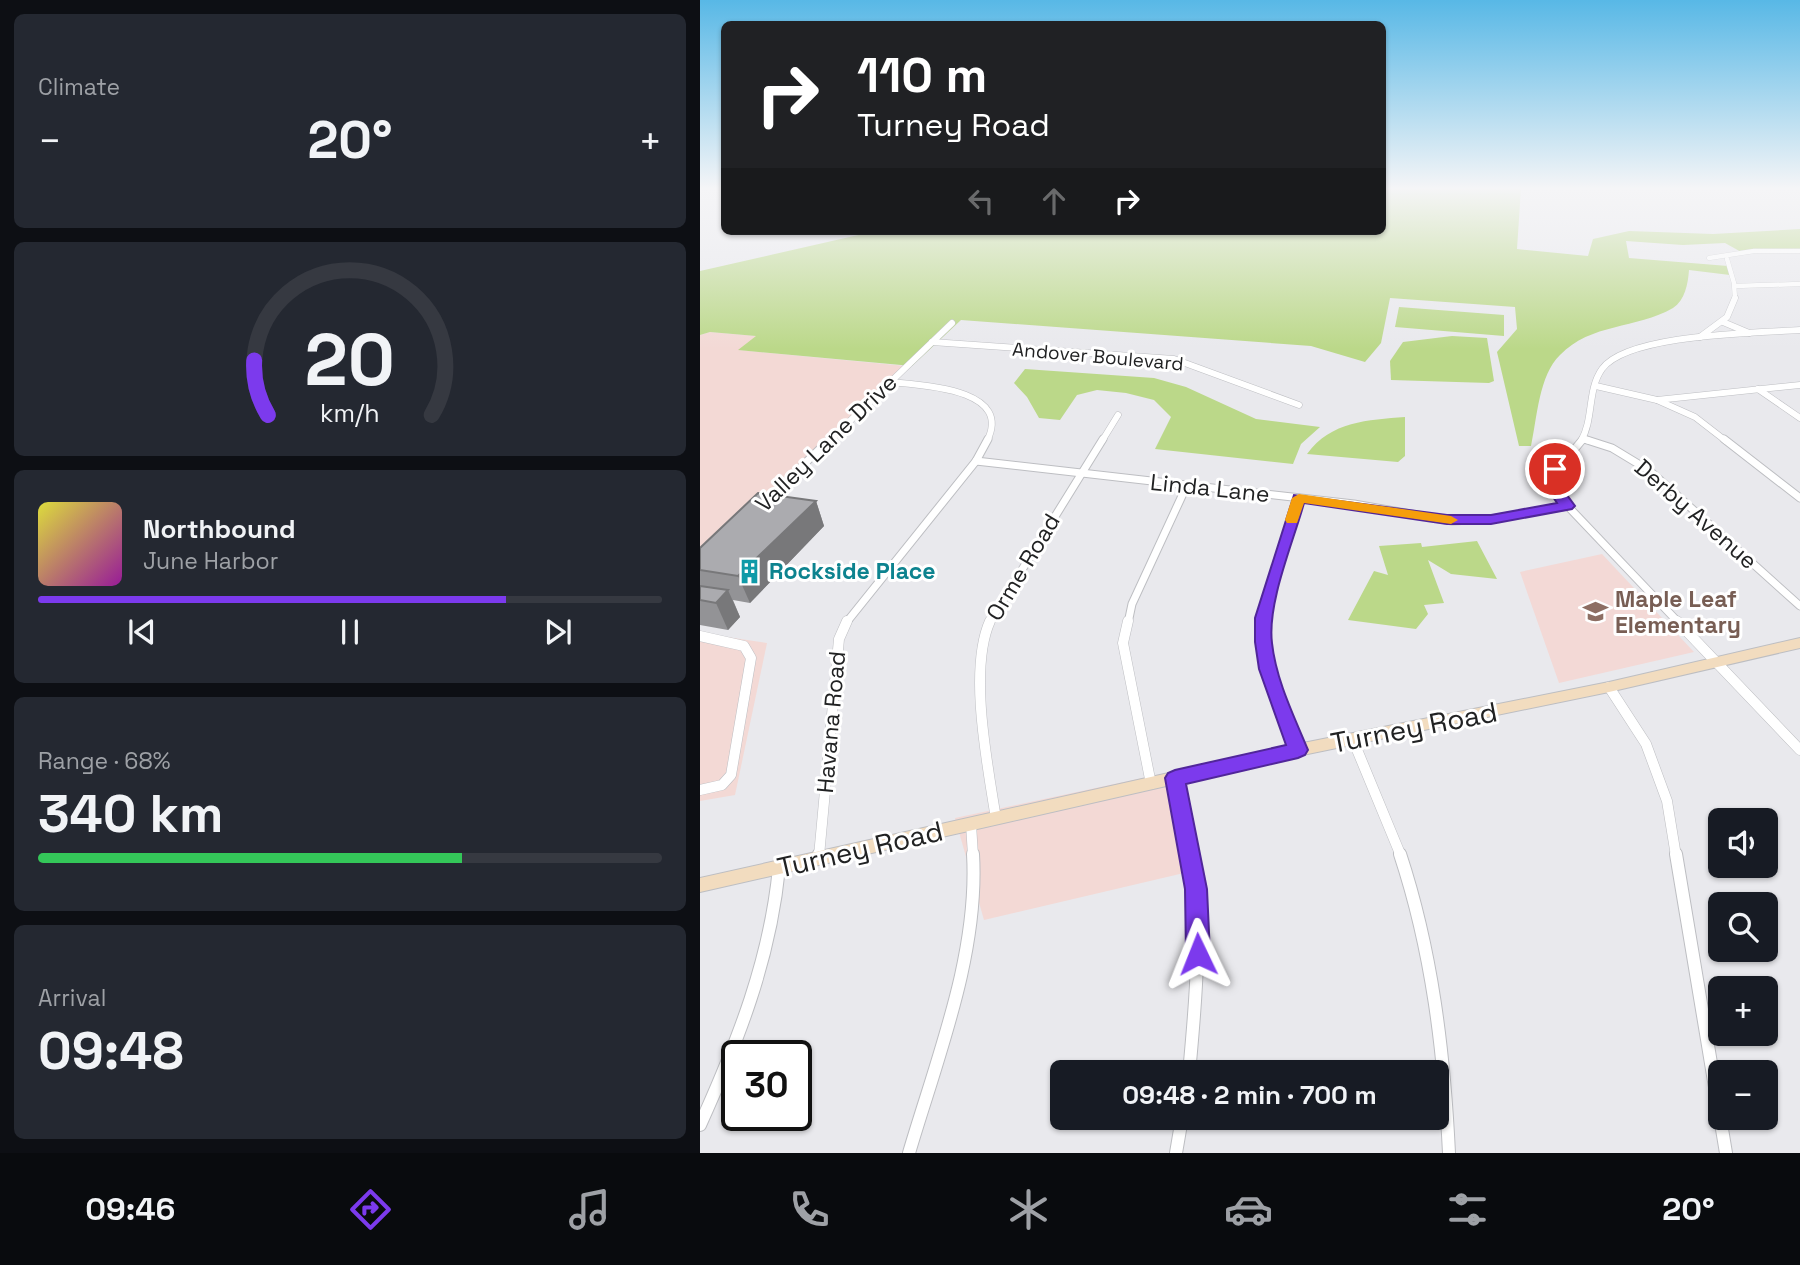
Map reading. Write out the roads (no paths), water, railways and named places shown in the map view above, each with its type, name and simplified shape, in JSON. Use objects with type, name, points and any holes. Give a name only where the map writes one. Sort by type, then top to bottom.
[{"type":"main road","name":"Turney Road","points":[[700,885],[1298,750],[1609,687],[1800,643]]},
{"type":"street","points":[[1709,258],[1727,259],[1737,253],[1752,251],[1800,251]]},
{"type":"street","points":[[1698,339],[1723,322],[1732,309],[1735,286],[1727,259]]},
{"type":"street","points":[[1735,286],[1800,284]]},
{"type":"street","points":[[1723,322],[1752,334]]},
{"type":"street","name":"Valley Lane Drive","points":[[760,507],[952,323]]},
{"type":"street","points":[[1800,330],[1634,348],[1603,367],[1596,386],[1591,421],[1583,439],[1555,469],[1549,480],[1567,506],[1800,750]]},
{"type":"street","name":"Andover Boulevard","points":[[932,342],[1174,359],[1298,405]]},
{"type":"street","name":"Havana Road","points":[[819,858],[839,639],[847,621],[990,442],[994,428],[993,418],[986,406],[961,393],[889,382]]},
{"type":"street","points":[[1657,400],[1800,385]]},
{"type":"street","points":[[1596,386],[1657,400],[1695,416],[1800,498]]},
{"type":"street","points":[[1758,389],[1800,418]]},
{"type":"street","name":"Orme Road","points":[[996,819],[988,764],[980,662],[988,624],[1118,415]]},
{"type":"street","name":"Derby Avenue","points":[[1583,439],[1612,448],[1650,471],[1800,606]]},
{"type":"street","name":"Linda Lane","points":[[976,461],[1299,498],[1464,521],[1491,520],[1567,506]]},
{"type":"street","points":[[1151,784],[1123,643],[1132,604],[1187,485]]},
{"type":"street","points":[[1298,750],[1268,669],[1263,642],[1264,618],[1299,498]]},
{"type":"street","points":[[700,636],[744,646],[751,658],[731,775],[722,785],[700,790]]},
{"type":"street","points":[[1609,687],[1646,744],[1667,801],[1726,1153]]},
{"type":"street","points":[[1353,740],[1391,828],[1418,915],[1433,982],[1440,1034],[1449,1153]]},
{"type":"street","points":[[1175,778],[1196,889],[1199,974],[1190,1060]]},
{"type":"street","points":[[909,1153],[957,988],[975,888],[971,824]]},
{"type":"street","points":[[700,1125],[733,1052],[755,992],[772,927],[779,868]]},
{"type":"street","points":[[1176,1153],[1180,1130]]},
{"type":"place","name":"Rockside Place","points":[[749,571]]},
{"type":"place","name":"Maple Leaf Elementary","points":[[1595,612]]}]
